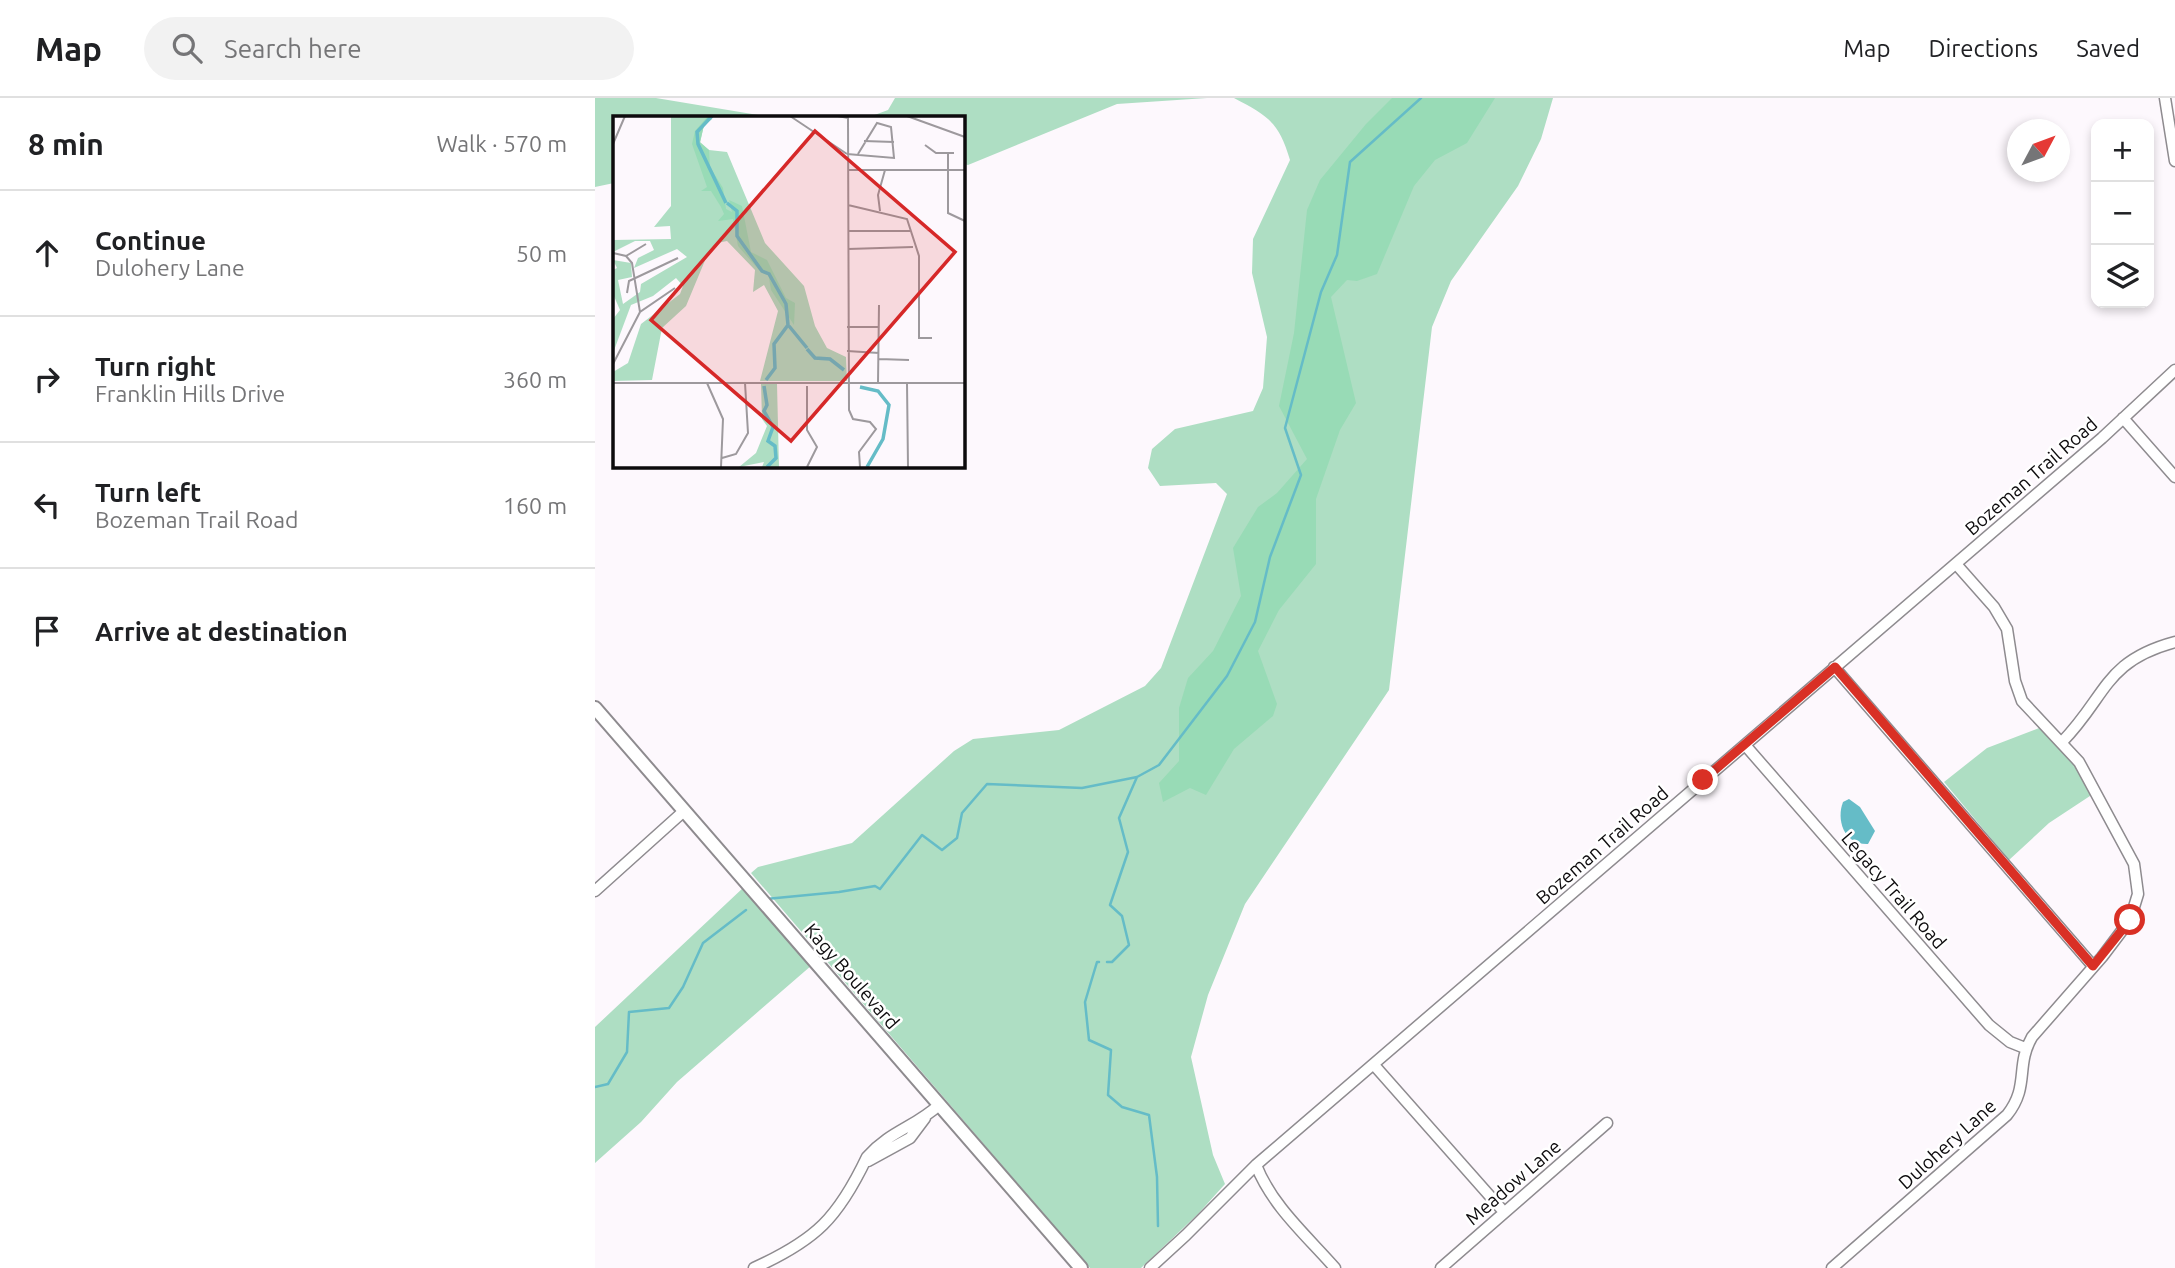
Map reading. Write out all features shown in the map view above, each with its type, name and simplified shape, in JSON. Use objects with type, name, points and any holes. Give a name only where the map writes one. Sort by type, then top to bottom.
[{"type":"main road","name":"Kagy Boulevard","points":[[595,708],[1081,1268]]},
{"type":"street","points":[[2165,98],[2175,160]]},
{"type":"street","name":"Bozeman Trail Road","points":[[1150,1268],[1256,1165],[1956,564],[2175,370]]},
{"type":"street","points":[[2123,418],[2175,477]]},
{"type":"street","points":[[1956,564],[1994,607],[2007,629],[2015,681],[2022,701],[2079,762],[2128,850],[2137,878],[2137,901],[2130,920],[2025,1048]]},
{"type":"street","points":[[2062,742],[2085,716],[2106,682],[2117,671],[2141,653],[2175,642]]},
{"type":"street","points":[[1835,667],[2093,966]]},
{"type":"street","name":"Legacy Trail Road","points":[[1745,745],[1989,1025],[2010,1042],[2025,1048]]},
{"type":"street","points":[[595,891],[684,811]]},
{"type":"street","name":"Dulohery Lane","points":[[1832,1268],[2007,1115],[2017,1102],[2021,1089],[2025,1048]]},
{"type":"street","points":[[1374,1065],[1504,1212]]},
{"type":"street","points":[[754,1268],[785,1254],[818,1232],[832,1217],[863,1166],[872,1158],[909,1138],[939,1105]]},
{"type":"street","name":"Meadow Lane","points":[[1441,1268],[1607,1123]]},
{"type":"street","points":[[1256,1165],[1275,1199],[1335,1268]]},
{"type":"green space","points":[[595,98],[656,98],[764,116],[613,116],[613,183],[595,187]]},
{"type":"green space","points":[[895,98],[1207,98],[1117,104],[968,165],[964,164],[964,116],[872,116],[888,110]]},
{"type":"green space","points":[[1234,98],[1553,98],[1541,139],[1518,186],[1451,281],[1432,327],[1389,690],[1245,904],[1208,995],[1191,1057],[1213,1155],[1225,1184],[1198,1214],[1141,1268],[1090,1268],[751,873],[758,867],[852,843],[954,751],[973,739],[1059,730],[1145,686],[1161,668],[1227,494],[1216,483],[1160,486],[1148,468],[1152,449],[1175,429],[1253,411],[1263,388],[1267,337],[1252,273],[1253,239],[1290,160],[1281,137],[1271,122]]},
{"type":"green space","points":[[1392,98],[1495,98],[1467,143],[1435,160],[1414,186],[1377,274],[1357,281],[1347,280],[1331,297],[1356,403],[1340,430],[1316,499],[1316,564],[1279,610],[1258,651],[1277,704],[1273,716],[1234,749],[1206,795],[1190,788],[1163,802],[1159,783],[1179,761],[1179,708],[1188,678],[1213,651],[1241,596],[1233,548],[1258,507],[1277,493],[1307,459],[1279,406],[1294,333],[1307,210],[1320,180],[1366,124]]},
{"type":"green space","points":[[2042,727],[2070,757],[2093,794],[2049,823],[2009,860],[1944,782],[1987,748]]},
{"type":"green space","points":[[744,887],[812,965],[677,1082],[641,1122],[595,1163],[595,1027]]},
{"type":"water","points":[[1849,799],[1860,807],[1875,831],[1868,844],[1853,840],[1844,830],[1841,809],[1843,802]]},
{"type":"waterway","points":[[766,899],[875,886],[880,889],[922,835],[942,850],[957,838],[962,813],[987,784],[1082,788],[1137,777],[1159,765],[1227,676],[1255,622],[1270,557],[1301,475],[1285,428],[1321,292],[1337,255],[1350,162],[1421,98]]},
{"type":"waterway","points":[[1107,962],[1112,962],[1129,945],[1122,916],[1110,905],[1128,852],[1119,818],[1137,777]]},
{"type":"waterway","points":[[595,1087],[608,1084],[627,1052],[629,1012],[669,1008],[683,987],[703,943],[746,910]]},
{"type":"waterway","points":[[1099,962],[1085,1002],[1089,1040],[1111,1050],[1108,1095],[1122,1107],[1149,1115],[1157,1177],[1158,1226]]},
{"type":"route","points":[[1703,780],[1835,667],[2093,966],[2130,920]]}]
